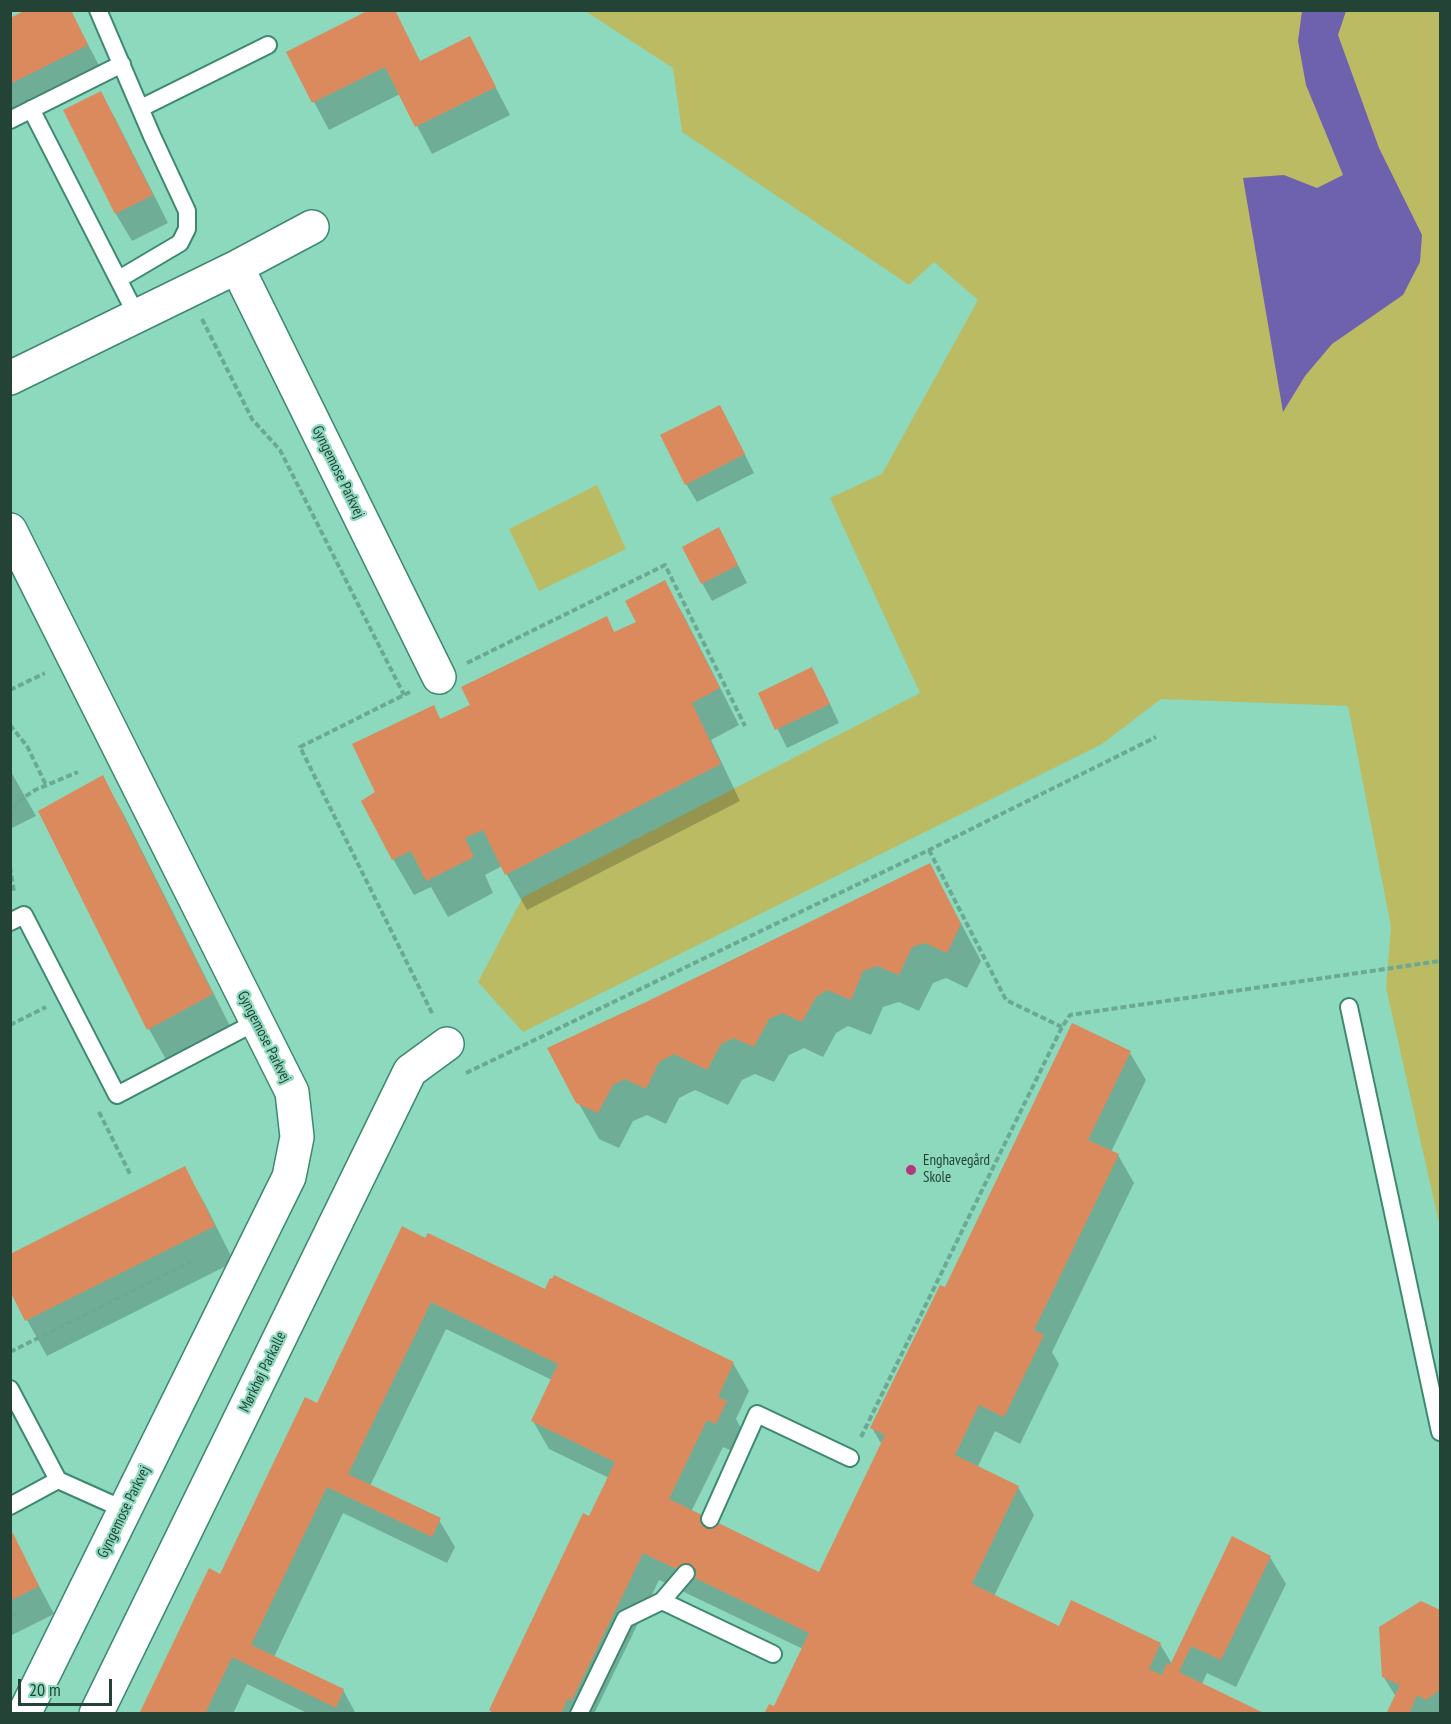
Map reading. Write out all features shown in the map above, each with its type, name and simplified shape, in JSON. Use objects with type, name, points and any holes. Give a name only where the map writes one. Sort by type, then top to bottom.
[{"type":"street","points":[[10,378],[237,267],[312,227]]},
{"type":"street","name":"Gyngemose Parkvej","points":[[237,267],[439,677]]},
{"type":"street","name":"Gyngemose Parkvej","points":[[10,530],[292,1092],[297,1137],[289,1177],[24,1713]]},
{"type":"street","name":"Mørkhøj Parkalle","points":[[96,1713],[410,1071],[447,1044]]},
{"type":"lane","points":[[98,10],[187,211],[187,230],[180,243],[119,279]]},
{"type":"lane","points":[[141,108],[268,45]]},
{"type":"lane","points":[[10,120],[122,64]]},
{"type":"lane","points":[[31,109],[137,316]]},
{"type":"lane","points":[[10,922],[24,915],[117,1095],[256,1022]]},
{"type":"lane","points":[[1349,1006],[1440,1432]]},
{"type":"lane","points":[[10,1389],[58,1480],[125,1510]]},
{"type":"lane","points":[[710,1519],[757,1414],[850,1458]]},
{"type":"lane","points":[[10,1506],[58,1480]]},
{"type":"lane","points":[[579,1713],[625,1619],[662,1601],[686,1573]]},
{"type":"lane","points":[[662,1601],[773,1654]]},
{"type":"path","points":[[189,291],[252,419],[280,450],[404,695]]},
{"type":"path","points":[[447,1044],[300,747],[664,565],[745,726]]},
{"type":"path","points":[[10,690],[31,680]]},
{"type":"path","points":[[10,725],[27,746],[46,785]]},
{"type":"path","points":[[410,1071],[457,1077],[929,850],[1156,737]]},
{"type":"path","points":[[10,817],[17,802],[34,790],[78,772]]},
{"type":"path","points":[[929,850],[1006,1000],[1062,1027]]},
{"type":"path","points":[[850,1458],[1062,1027],[1070,1016],[1440,961]]},
{"type":"path","points":[[10,1024],[66,997]]},
{"type":"path","points":[[117,1095],[96,1107],[131,1176]]},
{"type":"path","points":[[10,1352],[191,1262]]},
{"type":"path","points":[[10,1616],[18,1612]]},
{"type":"shaded area","points":[[585,11],[1440,11],[1440,1227],[1386,988],[1391,927],[1348,706],[1161,699],[1102,744],[523,1032],[478,982],[523,897],[920,693],[830,498],[882,474],[978,300],[934,262],[909,285],[682,132],[673,68]]},
{"type":"shaded area","points":[[1302,11],[1346,11],[1338,35],[1379,148],[1422,235],[1420,262],[1403,295],[1332,344],[1305,376],[1283,412],[1243,178],[1284,175],[1317,188],[1343,175],[1306,85],[1298,41]]},
{"type":"shaded area","points":[[597,485],[626,549],[539,591],[509,529]]},
{"type":"building","points":[[26,10],[71,10],[88,45],[10,84],[10,18]]},
{"type":"building","points":[[369,10],[395,10],[420,61],[470,36],[496,87],[415,127],[385,67],[312,103],[286,52]]},
{"type":"building","points":[[101,91],[153,195],[115,214],[63,110]]},
{"type":"building","points":[[720,405],[745,454],[685,485],[660,435]]},
{"type":"building","points":[[719,527],[738,565],[701,584],[682,547]]},
{"type":"building","points":[[665,580],[720,688],[692,703],[721,764],[505,875],[483,830],[465,838],[474,857],[426,881],[411,851],[392,860],[361,801],[375,792],[352,744],[434,705],[440,719],[470,705],[461,687],[607,616],[614,632],[636,622],[625,601]]},
{"type":"building","points":[[812,667],[830,704],[775,730],[758,693]]},
{"type":"building","points":[[103,775],[213,994],[147,1030],[38,811]]},
{"type":"building","points":[[930,863],[961,924],[947,953],[925,943],[912,947],[899,975],[877,966],[863,971],[851,1000],[827,990],[816,997],[802,1022],[782,1013],[769,1019],[754,1047],[734,1038],[721,1044],[707,1070],[674,1054],[659,1062],[646,1089],[625,1079],[613,1085],[598,1113],[576,1103],[547,1048]]},
{"type":"building","points":[[1072,1023],[1131,1051],[1088,1140],[1119,1154],[1034,1330],[1044,1335],[1004,1417],[979,1405],[955,1455],[1019,1486],[972,1584],[1059,1626],[1071,1600],[1161,1643],[1149,1669],[1162,1675],[1167,1663],[1170,1665],[1232,1536],[1271,1556],[1221,1660],[1191,1646],[1179,1672],[1266,1714],[977,1714],[971,1711],[969,1714],[764,1714],[769,1704],[774,1706],[809,1633],[643,1553],[572,1700],[568,1698],[561,1714],[497,1714],[489,1710],[583,1513],[589,1516],[615,1462],[531,1421],[558,1364],[431,1302],[348,1474],[441,1518],[432,1537],[327,1487],[251,1645],[344,1689],[336,1708],[232,1657],[205,1714],[139,1714],[209,1568],[220,1574],[305,1397],[317,1403],[402,1226],[425,1238],[428,1233],[545,1289],[554,1275],[734,1362],[718,1397],[727,1401],[716,1424],[707,1420],[669,1499],[819,1572],[885,1435],[870,1428],[940,1285],[945,1287]]},
{"type":"building","points":[[185,1166],[215,1226],[25,1321],[10,1291],[10,1254]]},
{"type":"building","points":[[13,1533],[39,1586],[10,1601],[10,1535]]},
{"type":"building","points":[[1421,1601],[1440,1610],[1440,1690],[1426,1700],[1417,1695],[1409,1714],[1386,1714],[1400,1685],[1382,1677],[1379,1627]]},
{"type":"place","name":"Enghavegård Skole","points":[[911,1170]]}]
